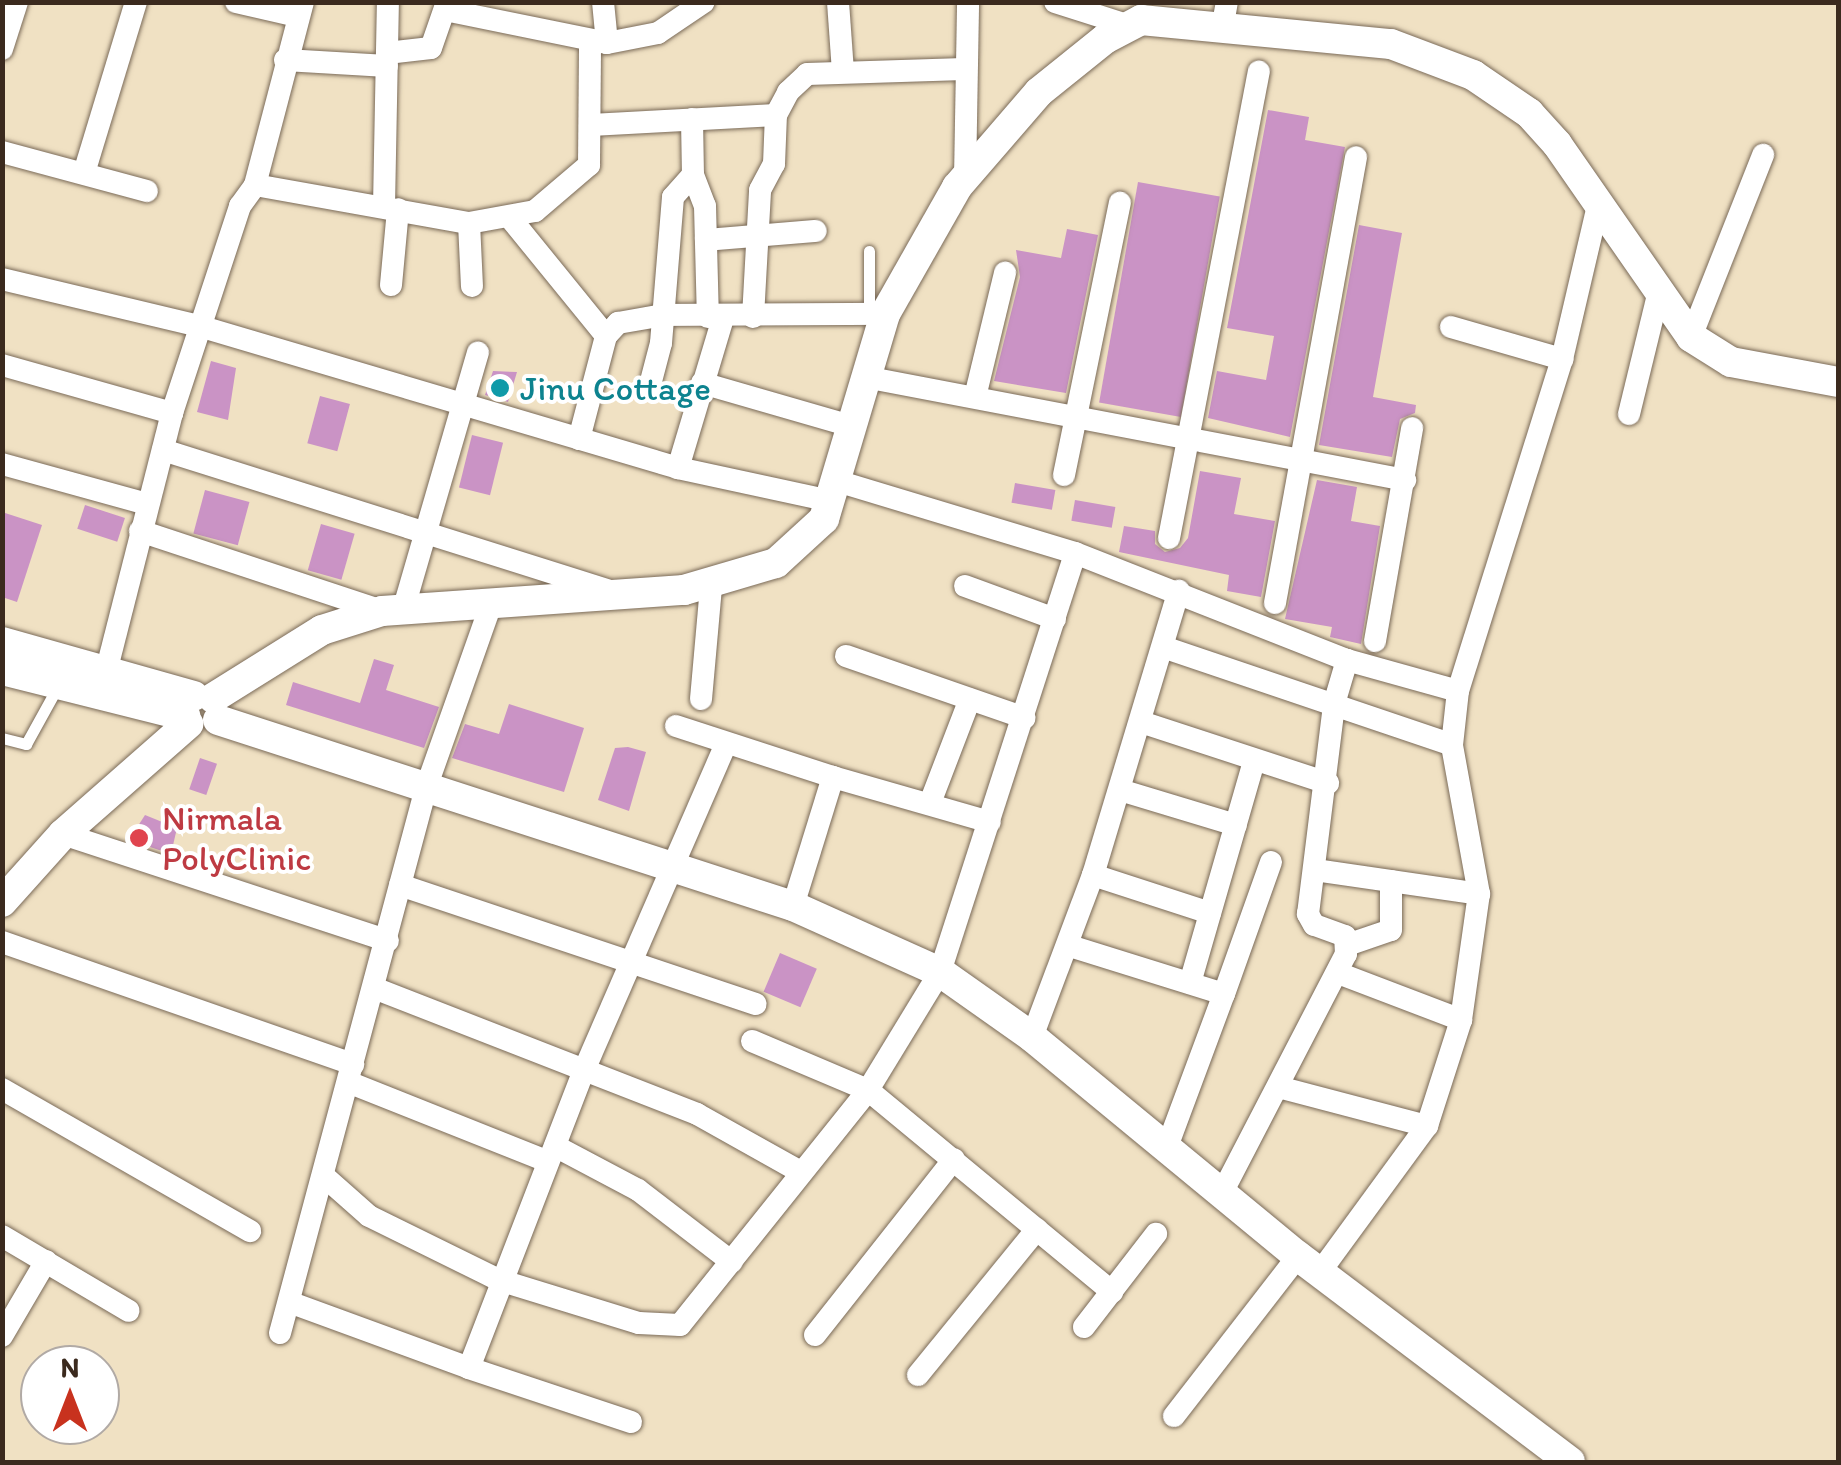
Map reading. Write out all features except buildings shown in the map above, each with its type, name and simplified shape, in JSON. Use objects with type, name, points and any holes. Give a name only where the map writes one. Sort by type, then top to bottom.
[{"type":"main road","points":[[2,902],[63,834],[200,711],[322,630],[393,609],[626,596],[711,586],[776,562],[824,520],[836,492],[877,314],[965,179],[1039,92],[1138,16],[1225,13],[1392,44],[1473,75],[1529,113],[1599,201],[1691,337],[1731,362],[1838,382]]},
{"type":"main road","points":[[2,642],[106,672],[200,711],[426,788],[793,906],[940,972],[1032,1037],[1309,1264],[1570,1462]]},
{"type":"main road","points":[[2,670],[58,686],[200,711]]},
{"type":"street","points":[[2,49],[17,2]]},
{"type":"street","points":[[84,173],[136,2]]},
{"type":"street","points":[[106,672],[172,413],[240,206],[255,184],[300,10],[236,2]]},
{"type":"street","points":[[388,2],[391,285]]},
{"type":"street","points":[[255,184],[469,223],[511,219],[535,210],[588,165],[602,2]]},
{"type":"street","points":[[285,60],[387,60],[431,48],[446,6],[599,43],[658,33],[704,2]]},
{"type":"street","points":[[838,2],[844,71]]},
{"type":"street","points":[[965,179],[968,2]]},
{"type":"street","points":[[1055,2],[1138,16]]},
{"type":"street","points":[[753,317],[756,236],[776,115],[797,81],[844,71],[964,69]]},
{"type":"street","points":[[1169,538],[1259,72]]},
{"type":"street","points":[[591,125],[776,115]]},
{"type":"street","points":[[678,468],[716,317],[705,206],[693,176],[692,119]]},
{"type":"street","points":[[2,152],[147,191]]},
{"type":"street","points":[[1691,337],[1763,155]]},
{"type":"street","points":[[1275,603],[1298,457],[1356,157]]},
{"type":"street","points":[[650,385],[664,315],[674,196],[693,176]]},
{"type":"street","points":[[1174,1416],[1427,1126],[1461,1020],[1480,894],[1452,745],[1458,691],[1562,359],[1599,201]]},
{"type":"street","points":[[1064,475],[1120,203]]},
{"type":"street","points":[[511,219],[606,336]]},
{"type":"street","points":[[469,223],[472,286]]},
{"type":"street","points":[[706,240],[816,231]]},
{"type":"street","points":[[976,398],[1005,273]]},
{"type":"street","points":[[2,279],[199,326],[678,468],[836,492],[1075,552],[1347,660],[1458,691]]},
{"type":"street","points":[[1628,414],[1660,292]]},
{"type":"street","points":[[579,439],[606,336],[632,317],[877,314]]},
{"type":"street","points":[[1451,327],[1562,359]]},
{"type":"street","points":[[140,531],[393,609],[466,406],[478,353]]},
{"type":"street","points":[[2,365],[172,413]]},
{"type":"street","points":[[865,377],[1405,480]]},
{"type":"street","points":[[702,383],[851,426]]},
{"type":"street","points":[[1375,641],[1412,428]]},
{"type":"street","points":[[163,450],[425,528],[626,596]]},
{"type":"street","points":[[2,464],[147,504]]},
{"type":"street","points":[[326,1178],[369,1216],[499,1280],[663,1329],[680,1325],[868,1090],[940,972],[1025,718],[1075,552]]},
{"type":"street","points":[[701,698],[711,586]]},
{"type":"street","points":[[965,586],[1055,619]]},
{"type":"street","points":[[1032,1037],[1094,876],[1178,591]]},
{"type":"street","points":[[280,1333],[326,1178],[426,788],[492,602]]},
{"type":"street","points":[[1163,647],[1452,745]]},
{"type":"street","points":[[846,656],[1025,718]]},
{"type":"street","points":[[1223,1192],[1338,973],[1347,945],[1340,933],[1309,920],[1328,783],[1334,704],[1347,660]]},
{"type":"street","points":[[930,803],[970,698]]},
{"type":"street","points":[[1141,722],[1328,783]]},
{"type":"street","points":[[676,726],[832,777],[990,822]]},
{"type":"street","points":[[469,1368],[499,1280],[585,1068],[726,744]]},
{"type":"street","points":[[1190,983],[1254,761]]},
{"type":"street","points":[[793,906],[832,777]]},
{"type":"street","points":[[1120,790],[1236,825]]},
{"type":"street","points":[[63,834],[388,941]]},
{"type":"street","points":[[1167,1147],[1271,862]]},
{"type":"street","points":[[1315,870],[1480,894]]},
{"type":"street","points":[[1094,876],[1210,914]]},
{"type":"street","points":[[1347,945],[1391,930],[1392,881]]},
{"type":"street","points":[[400,885],[756,1004]]},
{"type":"street","points":[[2,942],[350,1073],[638,1190],[732,1262]]},
{"type":"street","points":[[1070,946],[1224,994]]},
{"type":"street","points":[[1338,973],[1461,1020]]},
{"type":"street","points":[[374,988],[697,1114],[800,1171]]},
{"type":"street","points":[[752,1041],[868,1090],[1112,1292]]},
{"type":"street","points":[[1278,1087],[1427,1126]]},
{"type":"street","points":[[2,1089],[250,1231]]},
{"type":"street","points":[[815,1335],[954,1158]]},
{"type":"street","points":[[918,1375],[1037,1229]]},
{"type":"street","points":[[1084,1327],[1156,1234]]},
{"type":"street","points":[[2,1236],[129,1311]]},
{"type":"street","points":[[2,1336],[46,1261]]},
{"type":"street","points":[[289,1302],[631,1422]]},
{"type":"lane","points":[[869,252],[877,314]]},
{"type":"lane","points":[[2,738],[26,744],[58,686]]},
{"type":"place","name":"Jinu Cottage","points":[[500,388]]},
{"type":"place","name":"Nirmala PolyClinic","points":[[139,838]]}]
